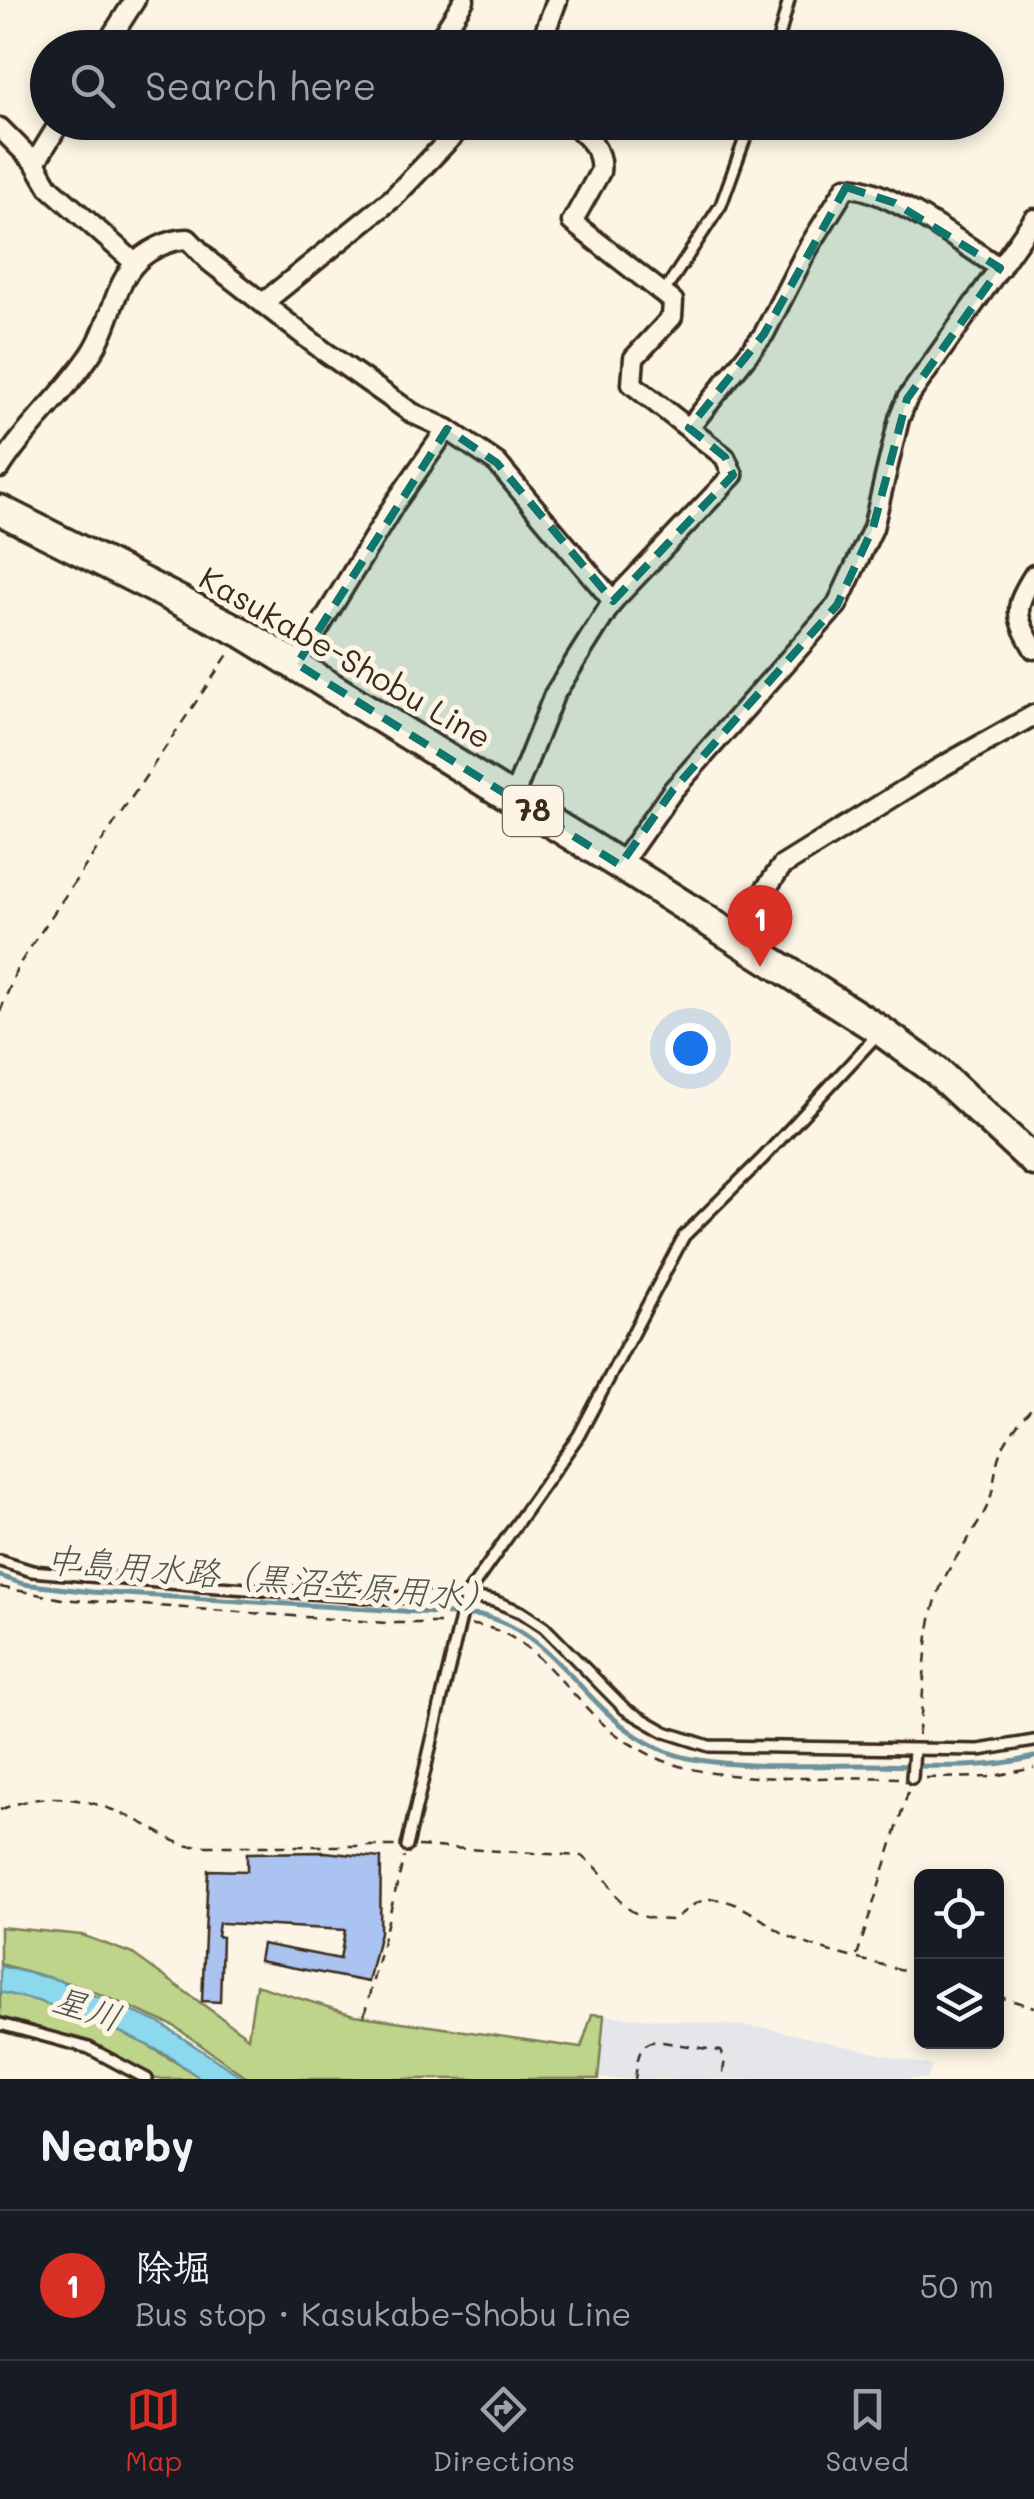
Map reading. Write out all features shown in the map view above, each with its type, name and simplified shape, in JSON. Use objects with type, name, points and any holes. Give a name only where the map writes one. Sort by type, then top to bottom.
[{"type":"main road","name":"Kasukabe-Shobu Line","points":[[0,510],[243,632],[620,865],[881,1031],[970,1100],[1034,1161]]},
{"type":"street","points":[[116,30],[135,0]]},
{"type":"street","points":[[445,30],[464,0]]},
{"type":"street","points":[[546,30],[558,0]]},
{"type":"street","points":[[0,128],[35,163],[49,188],[135,264]]},
{"type":"street","points":[[35,163],[49,140]]},
{"type":"street","points":[[262,303],[393,198],[449,140]]},
{"type":"street","points":[[512,798],[554,695],[613,602],[733,475],[725,457],[632,384],[634,358],[672,317],[673,301],[572,222],[600,172],[601,164],[590,140]]},
{"type":"street","points":[[689,428],[764,334],[806,250],[846,187],[857,186],[895,203],[1000,268]]},
{"type":"street","points":[[620,865],[673,790],[837,605],[874,528],[899,418],[907,399],[1034,219]]},
{"type":"street","points":[[0,468],[16,442],[92,352],[135,264],[160,247],[188,240],[210,262],[325,352],[412,413],[448,429],[498,463],[613,602]]},
{"type":"street","points":[[297,664],[395,504],[448,429]]},
{"type":"street","points":[[1034,575],[1021,596],[1018,614],[1020,626],[1034,649]]},
{"type":"street","points":[[732,936],[782,866],[842,826],[1034,715]]},
{"type":"lane","points":[[781,30],[789,0]]},
{"type":"lane","points":[[664,292],[721,205],[745,140]]},
{"type":"lane","points":[[407,1846],[465,1599],[579,1434],[684,1236],[881,1031]]},
{"type":"lane","points":[[0,1561],[32,1571],[203,1586],[494,1601],[532,1620],[625,1708],[684,1741],[709,1746],[914,1754],[979,1750],[1034,1741]]},
{"type":"lane","points":[[913,1776],[914,1754]]},
{"type":"lane","points":[[0,2024],[90,2048],[146,2079]]},
{"type":"path","points":[[0,1012],[18,966],[243,632]]},
{"type":"path","points":[[914,1754],[929,1625],[937,1595],[952,1560],[978,1525],[990,1498],[1000,1454],[1012,1430],[1034,1405]]},
{"type":"path","points":[[0,1587],[62,1599],[367,1621],[457,1622]]},
{"type":"path","points":[[856,1956],[913,1776]]},
{"type":"path","points":[[0,1810],[37,1798],[76,1798],[116,1810],[174,1842],[189,1846],[407,1846],[581,1856],[597,1869],[621,1904],[642,1916],[672,1920],[695,1902],[726,1901],[792,1938],[914,1973]]},
{"type":"path","points":[[364,2016],[407,1846]]},
{"type":"path","points":[[1004,1998],[1034,2007]]},
{"type":"path","points":[[635,2079],[640,2048],[647,2042],[656,2042],[721,2051],[725,2059],[722,2079]]},
{"type":"highlighted area","points":[[846,187],[895,203],[1000,268],[907,399],[873,528],[837,605],[673,790],[620,865],[297,664],[447,429],[497,463],[613,601],[733,475],[725,457],[689,428],[764,334]]},
{"type":"shaded area","points":[[604,2015],[767,2028],[932,2066],[927,2079],[598,2079]]},
{"type":"green space","points":[[0,1927],[82,1935],[133,1954],[248,2037],[256,1985],[354,2015],[581,2048],[592,2014],[604,2015],[598,2079],[249,2079],[174,2026],[83,1987],[0,1964]]},
{"type":"green space","points":[[0,1990],[39,1999],[121,2029],[203,2079],[154,2079],[84,2041],[0,2017]]},
{"type":"water","name":"星川","points":[[0,1966],[58,1980],[160,2023],[245,2079],[201,2079],[166,2054],[120,2032],[38,2001],[0,1992]]},
{"type":"building","points":[[325,1852],[381,1858],[380,1932],[368,1982],[259,1961],[262,1944],[340,1959],[345,1930],[219,1923],[220,2002],[202,2001],[208,1870],[247,1871],[247,1853]]},
{"type":"waterway","name":"中島用水路（黒沼笠原用水）","points":[[0,1576],[23,1584],[92,1592],[484,1616],[507,1624],[545,1650],[631,1732],[660,1749],[693,1759],[758,1765],[951,1766],[1034,1757]]},
{"type":"place","name":"除堀","points":[[760,967]]}]
